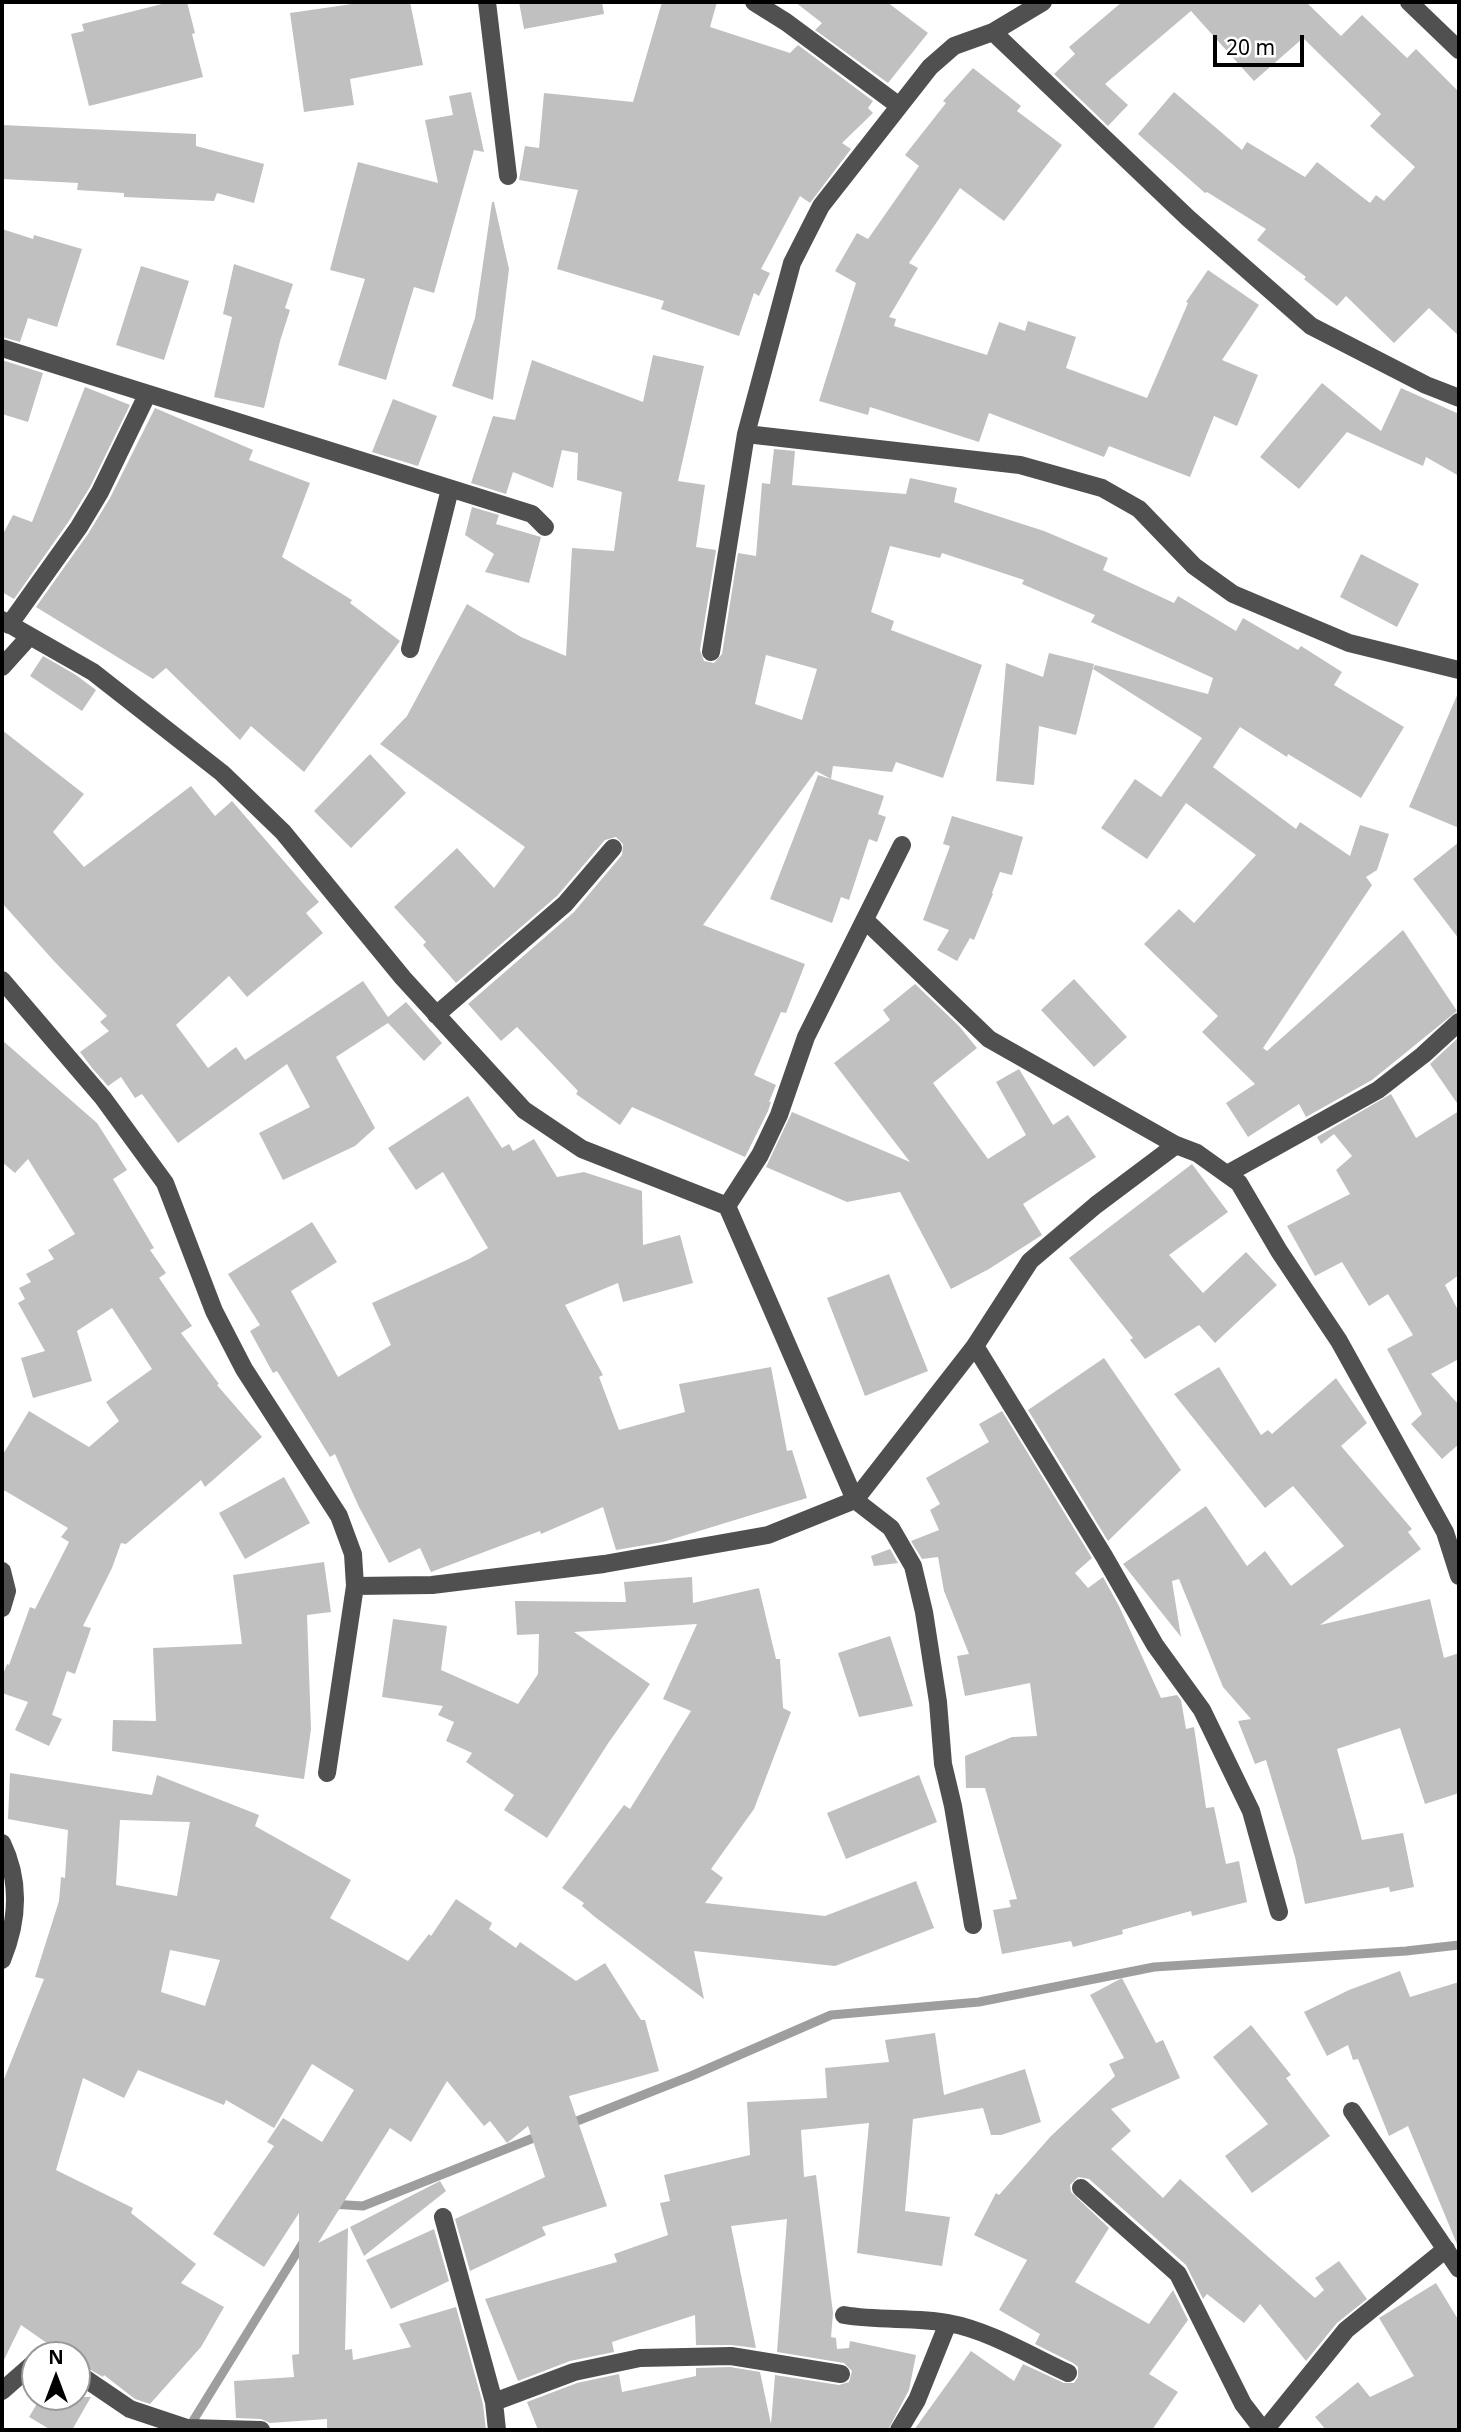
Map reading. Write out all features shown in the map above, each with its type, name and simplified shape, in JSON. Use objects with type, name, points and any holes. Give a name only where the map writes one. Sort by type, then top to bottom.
[{"type":"street","points":[[487,2],[508,176]]},
{"type":"street","points":[[754,2],[786,22],[898,105]]},
{"type":"street","points":[[711,652],[746,434],[792,263],[821,206],[930,67],[954,46],[993,32],[1043,2]]},
{"type":"street","points":[[1409,2],[1459,50]]},
{"type":"street","points":[[993,32],[1188,218],[1311,326],[1426,385],[1459,398]]},
{"type":"street","points":[[2,348],[531,514],[545,527]]},
{"type":"street","points":[[147,395],[100,492],[79,527],[5,622],[93,672],[222,773],[283,832],[403,978],[524,1110],[582,1149],[727,1206],[855,1500],[891,1528],[913,1566],[924,1612],[938,1702],[943,1764],[953,1806],[973,1925]]},
{"type":"street","points":[[746,434],[1020,465],[1102,488],[1139,509],[1194,566],[1233,594],[1349,643],[1459,670]]},
{"type":"street","points":[[410,649],[450,489]]},
{"type":"street","points":[[2,667],[29,637]]},
{"type":"street","points":[[727,1206],[760,1155],[779,1115],[806,1037],[902,845]]},
{"type":"street","points":[[436,1015],[565,904],[613,848]]},
{"type":"street","points":[[865,920],[989,1039],[1176,1145],[1197,1153],[1239,1183],[1279,1251],[1339,1341],[1445,1532],[1459,1576]]},
{"type":"street","points":[[2,980],[103,1098],[165,1183],[214,1311],[244,1369],[339,1516],[353,1554],[355,1586],[327,1773]]},
{"type":"street","points":[[1227,1174],[1378,1090],[1423,1055],[1459,1022]]},
{"type":"street","points":[[355,1586],[432,1585],[604,1564],[768,1535],[855,1500],[975,1346],[1030,1261],[1096,1205],[1176,1145]]},
{"type":"street","points":[[975,1346],[1104,1556],[1155,1645],[1202,1710],[1251,1811],[1279,1912]]},
{"type":"street","points":[[2,1571],[7,1591],[2,1608]]},
{"type":"street","points":[[2,1843],[8,1856],[17,1902],[12,1936],[3,1956]]},
{"type":"street","points":[[1352,2111],[1459,2269]]},
{"type":"street","points":[[1081,2188],[1178,2274],[1244,2404],[1264,2430],[1346,2330],[1446,2249]]},
{"type":"street","points":[[443,2217],[494,2402],[497,2430]]},
{"type":"street","points":[[844,2315],[948,2323],[982,2333],[1068,2373]]},
{"type":"street","points":[[899,2430],[917,2400],[948,2323]]},
{"type":"street","points":[[494,2402],[574,2372],[640,2358],[730,2356],[841,2374]]},
{"type":"street","points":[[2,2391],[21,2374]]},
{"type":"street","points":[[91,2383],[130,2409],[187,2428],[261,2430]]},
{"type":"building","points":[[170,2],[187,2],[203,77],[89,106],[71,34],[84,31],[82,24]]},
{"type":"building","points":[[366,2],[410,2],[423,65],[350,79],[354,105],[304,112],[290,13]]},
{"type":"building","points":[[519,2],[602,2],[604,14],[524,29]]},
{"type":"building","points":[[662,2],[717,2],[710,27],[790,53],[798,45],[873,101],[868,108],[873,113],[842,143],[851,149],[810,203],[800,196],[761,269],[770,273],[759,296],[754,293],[739,336],[661,309],[664,301],[557,269],[578,190],[519,180],[525,146],[539,148],[544,93],[633,102]]},
{"type":"building","points":[[795,2],[887,2],[928,33],[888,83],[815,30],[822,23]]},
{"type":"building","points":[[1122,2],[1306,2],[1341,36],[1362,15],[1407,58],[1416,49],[1459,92],[1459,336],[1429,308],[1394,343],[1346,296],[1337,306],[1304,279],[1306,277],[1257,240],[1266,229],[1205,193],[1138,134],[1174,92],[1242,150],[1247,142],[1305,177],[1317,162],[1370,203],[1376,195],[1384,201],[1415,167],[1370,126],[1381,114],[1304,39],[1254,81],[1191,11],[1105,84],[1128,105],[1108,126],[1054,74],[1075,54],[1069,47]]},
{"type":"building","points":[[973,68],[1021,106],[1017,111],[1062,145],[1004,221],[960,188],[909,263],[918,268],[889,317],[896,319],[894,326],[987,355],[999,322],[1025,331],[1028,321],[1076,337],[1066,368],[1147,398],[1188,303],[1186,302],[1208,270],[1259,305],[1222,360],[1258,375],[1237,426],[1214,416],[1190,477],[1109,446],[1104,457],[989,413],[979,442],[870,407],[868,415],[819,401],[856,283],[835,271],[857,233],[868,239],[919,166],[905,155],[946,103],[943,101]]},
{"type":"building","points":[[471,92],[484,152],[474,150],[434,293],[414,287],[386,380],[338,365],[365,279],[330,270],[358,162],[438,183],[425,120],[453,115],[449,96]]},
{"type":"building","points":[[2,125],[196,134],[196,146],[264,164],[254,203],[217,193],[214,201],[124,197],[124,193],[77,190],[78,183],[2,179]]},
{"type":"building","points":[[492,202],[509,269],[493,400],[452,386],[475,318]]},
{"type":"building","points":[[2,229],[33,239],[34,235],[82,249],[57,327],[28,318],[20,342],[2,337]]},
{"type":"building","points":[[234,264],[293,284],[285,308],[290,310],[264,408],[214,397],[232,317],[223,314]]},
{"type":"building","points":[[141,266],[189,281],[164,360],[116,345]]},
{"type":"building","points":[[653,355],[704,366],[678,481],[705,485],[696,547],[716,550],[700,650],[704,661],[714,663],[722,654],[738,553],[756,556],[762,483],[770,484],[774,449],[795,451],[792,485],[906,494],[910,478],[957,488],[954,502],[1044,531],[1108,558],[1103,570],[1174,603],[1178,596],[1236,631],[1243,618],[1298,650],[1301,646],[1342,672],[1334,685],[1404,727],[1361,798],[1240,727],[1213,767],[1296,829],[1300,822],[1350,856],[1360,825],[1389,834],[1377,870],[1366,877],[1372,885],[1263,1048],[1267,1051],[1403,930],[1457,1011],[1372,1080],[1306,1117],[1299,1104],[1248,1137],[1226,1103],[1255,1084],[1202,1032],[1218,1016],[1144,944],[1179,909],[1194,923],[1256,855],[1186,803],[1147,859],[1101,828],[1135,779],[1161,797],[1202,738],[1093,669],[1095,665],[1208,694],[1213,678],[1091,622],[1095,615],[1022,584],[1024,580],[942,553],[940,558],[890,546],[871,612],[894,621],[891,630],[982,665],[943,778],[896,762],[892,772],[833,766],[831,779],[816,771],[703,925],[805,964],[786,1013],[781,1012],[754,1075],[776,1085],[768,1111],[745,1157],[632,1107],[620,1125],[576,1094],[578,1091],[517,1027],[501,1041],[468,1004],[574,912],[622,855],[623,844],[616,837],[605,840],[557,896],[456,983],[423,945],[426,942],[394,907],[457,848],[494,888],[525,847],[380,744],[407,716],[467,604],[521,637],[566,656],[572,548],[614,551],[622,492],[577,480],[578,453],[562,450],[553,488],[513,472],[506,494],[471,483],[493,416],[515,420],[532,360],[643,402]],"holes":[[[766,655],[817,669],[802,720],[755,704]]]},
{"type":"building","points":[[2,360],[43,373],[28,422],[2,414]]},
{"type":"building","points":[[1322,383],[1381,431],[1401,388],[1459,414],[1459,476],[1426,457],[1423,466],[1347,432],[1299,489],[1260,457]]},
{"type":"building","points":[[85,387],[130,405],[90,487],[14,599],[2,592],[2,536],[13,515],[32,522]]},
{"type":"building","points":[[393,399],[437,416],[418,466],[372,452]]},
{"type":"building","points":[[155,408],[253,450],[249,460],[310,483],[282,557],[352,600],[350,603],[400,641],[304,772],[251,726],[240,740],[166,668],[153,679],[36,607],[110,498]]},
{"type":"building","points":[[472,507],[499,515],[496,524],[541,537],[529,583],[485,572],[494,554],[465,535]]},
{"type":"building","points":[[1361,554],[1419,584],[1397,627],[1340,597]]},
{"type":"building","points":[[1049,653],[1094,664],[1076,735],[1039,726],[1034,785],[996,781],[1006,663],[1043,677]]},
{"type":"building","points":[[43,656],[96,690],[82,711],[30,676]]},
{"type":"building","points":[[1459,693],[1459,828],[1409,807]]},
{"type":"building","points":[[2,730],[84,794],[53,832],[84,867],[191,786],[215,816],[232,801],[319,902],[306,913],[323,933],[247,997],[229,976],[176,1025],[208,1068],[236,1047],[245,1060],[363,981],[388,1017],[406,1002],[442,1043],[424,1061],[388,1023],[336,1057],[375,1128],[355,1146],[283,1180],[259,1133],[310,1107],[287,1064],[178,1143],[142,1094],[135,1098],[121,1077],[108,1086],[92,1068],[80,1052],[109,1031],[100,1022],[107,1016],[2,903]]},
{"type":"building","points":[[370,754],[406,793],[351,848],[314,811]]},
{"type":"building","points":[[818,775],[884,796],[878,814],[886,817],[877,842],[869,839],[849,900],[841,897],[832,923],[770,899]]},
{"type":"building","points":[[952,816],[1023,837],[1012,875],[1000,872],[974,940],[970,938],[957,961],[937,950],[949,930],[923,920],[950,846],[943,844]]},
{"type":"building","points":[[1459,842],[1459,939],[1413,879]]},
{"type":"building","points":[[1074,979],[1127,1037],[1094,1067],[1041,1010]]},
{"type":"building","points":[[915,984],[959,1026],[977,1048],[933,1083],[988,1159],[1026,1135],[996,1082],[1019,1069],[1053,1125],[1068,1115],[1096,1157],[1023,1204],[1042,1235],[989,1269],[951,1289],[900,1192],[847,1202],[766,1167],[792,1112],[910,1162],[834,1063],[890,1020],[883,1010]]},
{"type":"building","points":[[1459,1037],[1459,1106],[1430,1064]]},
{"type":"building","points":[[2,1040],[97,1123],[127,1170],[113,1179],[154,1248],[150,1250],[166,1273],[159,1278],[192,1326],[181,1333],[219,1384],[217,1385],[262,1437],[205,1487],[201,1480],[126,1544],[121,1543],[112,1568],[83,1626],[91,1628],[75,1674],[67,1671],[52,1715],[62,1719],[49,1746],[15,1730],[28,1702],[2,1693],[2,1677],[30,1607],[35,1609],[69,1542],[61,1537],[68,1528],[2,1489],[2,1456],[29,1411],[89,1447],[119,1421],[106,1402],[152,1369],[112,1308],[77,1331],[92,1381],[33,1398],[21,1358],[45,1351],[18,1303],[25,1299],[19,1288],[31,1282],[26,1274],[54,1259],[48,1250],[75,1234],[28,1159],[15,1173],[2,1162]]},
{"type":"building","points":[[1391,1094],[1416,1138],[1459,1111],[1459,1275],[1445,1285],[1459,1312],[1459,1359],[1431,1374],[1459,1405],[1459,1444],[1442,1459],[1411,1424],[1422,1414],[1387,1349],[1413,1335],[1388,1294],[1369,1306],[1342,1262],[1315,1276],[1287,1226],[1350,1194],[1336,1170],[1352,1156],[1334,1134],[1321,1144],[1317,1137]]},
{"type":"building","points":[[468,1096],[502,1148],[509,1144],[513,1151],[534,1139],[557,1177],[584,1172],[642,1191],[643,1245],[680,1235],[693,1283],[623,1302],[618,1283],[565,1305],[603,1375],[599,1377],[619,1430],[685,1412],[679,1384],[771,1367],[787,1451],[792,1450],[807,1498],[663,1542],[616,1550],[603,1507],[541,1534],[540,1531],[431,1572],[420,1548],[389,1563],[335,1454],[330,1457],[277,1371],[273,1373],[250,1331],[260,1325],[228,1274],[312,1222],[337,1262],[291,1291],[338,1377],[391,1345],[372,1303],[488,1248],[443,1172],[416,1190],[388,1148]]},
{"type":"building","points":[[1192,1164],[1228,1212],[1169,1255],[1203,1293],[1246,1252],[1277,1285],[1215,1343],[1199,1325],[1145,1359],[1130,1340],[1133,1338],[1069,1258]]},
{"type":"building","points":[[889,1274],[928,1371],[865,1396],[827,1298]]},
{"type":"building","points":[[1104,1358],[1181,1470],[1108,1541],[1028,1410]]},
{"type":"building","points":[[1219,1367],[1261,1435],[1268,1430],[1272,1434],[1336,1378],[1367,1423],[1341,1446],[1412,1529],[1408,1532],[1421,1549],[1320,1625],[1430,1599],[1444,1658],[1459,1653],[1459,1793],[1425,1804],[1400,1728],[1337,1749],[1362,1840],[1403,1833],[1414,1887],[1390,1892],[1389,1887],[1305,1904],[1295,1857],[1266,1760],[1255,1764],[1238,1721],[1251,1719],[1223,1687],[1179,1579],[1172,1581],[1181,1637],[1123,1564],[1206,1506],[1247,1566],[1265,1551],[1291,1586],[1344,1546],[1293,1486],[1265,1508],[1174,1394]]},
{"type":"building","points":[[1002,1411],[1092,1558],[1075,1573],[1088,1588],[1103,1577],[1161,1698],[1177,1695],[1181,1700],[1186,1729],[1194,1727],[1206,1808],[1214,1807],[1226,1864],[1239,1861],[1247,1902],[1192,1916],[1191,1911],[1122,1930],[1123,1934],[1073,1947],[1071,1941],[1002,1954],[993,1910],[1011,1907],[1009,1900],[1017,1899],[985,1788],[966,1788],[965,1756],[1012,1737],[1037,1736],[1030,1683],[965,1696],[957,1656],[969,1654],[944,1591],[938,1557],[922,1559],[911,1541],[939,1530],[930,1510],[940,1504],[926,1478],[989,1442],[979,1424]]},
{"type":"building","points":[[284,1477],[310,1523],[245,1559],[219,1513]]},
{"type":"building","points":[[890,1549],[898,1563],[874,1566],[871,1556]]},
{"type":"building","points":[[324,1562],[331,1612],[307,1615],[311,1729],[304,1779],[112,1751],[113,1720],[156,1721],[153,1648],[242,1644],[233,1575]]},
{"type":"building","points":[[692,1577],[693,1603],[759,1588],[776,1659],[780,1659],[783,1708],[791,1712],[754,1809],[711,1869],[723,1878],[705,1903],[825,1916],[916,1881],[934,1928],[835,1966],[694,1951],[704,1999],[595,1917],[582,1906],[584,1903],[562,1888],[624,1805],[630,1809],[691,1711],[663,1699],[697,1624],[574,1632],[650,1684],[547,1838],[504,1810],[514,1795],[466,1762],[472,1753],[446,1741],[454,1722],[438,1715],[443,1706],[382,1697],[393,1619],[447,1626],[441,1670],[518,1704],[538,1674],[539,1634],[517,1635],[515,1601],[626,1602],[624,1582]]},
{"type":"building","points":[[890,1636],[913,1706],[859,1717],[838,1653]]},
{"type":"building","points":[[10,1773],[152,1795],[157,1775],[259,1815],[255,1826],[351,1880],[330,1918],[408,1961],[429,1934],[431,1936],[456,1899],[492,1923],[489,1929],[516,1948],[520,1942],[576,1981],[605,1963],[641,2020],[645,2020],[659,2071],[569,2096],[607,2206],[542,2227],[546,2235],[470,2271],[455,2219],[545,2177],[528,2126],[507,2143],[490,2121],[484,2126],[447,2081],[411,2142],[390,2128],[318,2243],[348,2228],[345,2350],[352,2349],[353,2360],[411,2347],[399,2324],[456,2307],[483,2404],[486,2430],[327,2430],[327,2419],[270,2423],[261,2419],[236,2418],[234,2381],[294,2377],[292,2355],[299,2354],[299,2213],[264,2267],[213,2234],[274,2146],[267,2142],[283,2118],[322,2142],[354,2090],[312,2064],[274,2128],[226,2100],[224,2105],[138,2070],[124,2098],[83,2078],[56,2170],[133,2208],[131,2213],[196,2264],[181,2283],[224,2307],[201,2347],[150,2404],[135,2399],[104,2375],[103,2377],[91,2370],[91,2341],[44,2341],[21,2325],[2,2364],[2,2084],[44,1979],[35,1977],[59,1901],[61,1877],[65,1878],[68,1830],[8,1819]],"holes":[[[120,1820],[190,1822],[177,1896],[116,1885]],[[170,1950],[220,1960],[205,2006],[161,1992]]]},
{"type":"building","points":[[919,1775],[937,1822],[846,1859],[827,1813]]},
{"type":"building","points":[[1400,1971],[1410,1997],[1459,1982],[1459,2249],[1408,2126],[1389,2136],[1358,2059],[1353,2060],[1348,2045],[1327,2056],[1304,2012],[1349,1990]]},
{"type":"building","points":[[1122,1978],[1156,2043],[1163,2040],[1180,2078],[1111,2109],[1131,2131],[1111,2149],[1163,2198],[1180,2179],[1315,2298],[1324,2290],[1315,2278],[1339,2261],[1367,2299],[1337,2323],[1306,2361],[1260,2304],[1244,2323],[1207,2294],[1203,2299],[1186,2265],[1089,2179],[1078,2177],[1070,2185],[1071,2192],[1109,2228],[1075,2282],[1149,2324],[1173,2290],[1188,2320],[1149,2374],[1178,2392],[1152,2430],[914,2430],[971,2351],[1014,2381],[1023,2364],[1064,2383],[1074,2383],[1078,2377],[1078,2367],[1073,2363],[1035,2344],[1040,2334],[999,2310],[1027,2260],[974,2235],[996,2193],[999,2195],[1051,2136],[1115,2076],[1109,2064],[1124,2058],[1090,1995]]},
{"type":"building","points":[[1251,2025],[1291,2075],[1286,2078],[1330,2136],[1252,2193],[1225,2156],[1268,2124],[1213,2057]]},
{"type":"building","points":[[935,2033],[944,2095],[1025,2069],[1041,2122],[1001,2135],[991,2135],[983,2108],[913,2119],[905,2211],[950,2217],[942,2266],[857,2253],[869,2123],[801,2130],[804,2177],[816,2175],[833,2313],[831,2337],[836,2338],[837,2349],[849,2348],[850,2341],[916,2355],[909,2390],[888,2430],[538,2430],[527,2402],[577,2383],[619,2374],[622,2392],[696,2376],[696,2368],[730,2367],[760,2372],[771,2424],[775,2375],[839,2385],[849,2382],[852,2371],[844,2363],[777,2352],[787,2219],[731,2226],[756,2348],[696,2345],[695,2315],[612,2342],[614,2352],[570,2361],[518,2381],[485,2299],[617,2262],[614,2254],[668,2235],[660,2203],[670,2201],[664,2175],[750,2155],[747,2102],[827,2098],[825,2068],[889,2062],[885,2040]]},
{"type":"building","points":[[440,2181],[446,2191],[364,2256],[350,2227]]},
{"type":"building","points":[[434,2229],[449,2281],[391,2309],[366,2260]]},
{"type":"building","points":[[1436,2283],[1459,2321],[1459,2430],[1326,2430],[1315,2417],[1358,2382],[1370,2397],[1414,2376],[1379,2318]]},
{"type":"building","points":[[33,2411],[83,2411],[72,2430],[51,2430],[29,2417]]},
{"type":"waterway","points":[[567,2125],[691,2076],[831,2015],[979,2002],[1154,1967],[1406,1951],[1459,1945]]},
{"type":"waterway","points":[[331,2204],[363,2206],[541,2135]]},
{"type":"waterway","points":[[188,2429],[304,2241]]}]
